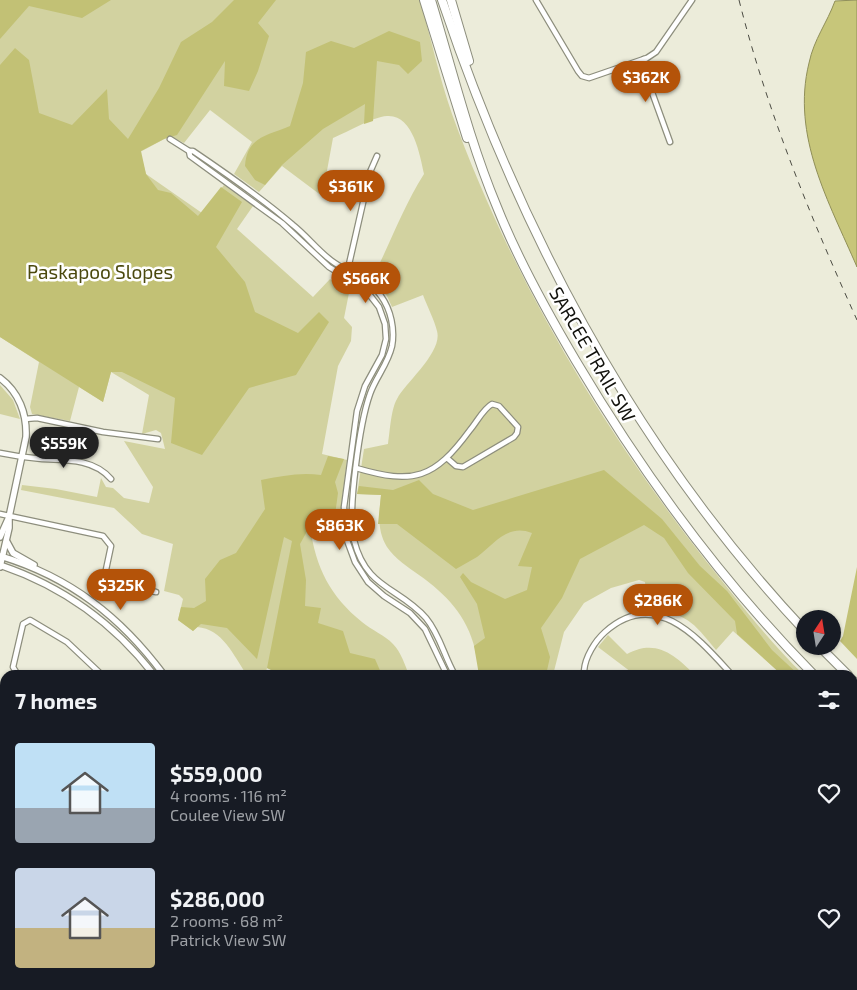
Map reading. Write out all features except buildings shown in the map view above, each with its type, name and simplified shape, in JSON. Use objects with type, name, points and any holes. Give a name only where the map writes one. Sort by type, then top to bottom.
[{"type":"highway","points":[[424,0],[460,120],[485,184],[496,206]]},
{"type":"highway","name":"SARCEE TRAIL SW","points":[[431,0],[470,133],[496,206],[553,321],[590,385],[645,470],[727,578],[810,670]]},
{"type":"highway","name":"SARCEE TRAIL SW","points":[[442,0],[474,90],[542,247],[579,318],[664,456],[715,525],[796,620]]},
{"type":"highway","points":[[452,0],[469,60],[474,90]]},
{"type":"highway","points":[[829,655],[843,670]]},
{"type":"main road","points":[[0,378],[8,384],[17,397],[26,419],[26,437],[22,457],[8,517],[0,537]]},
{"type":"main road","points":[[8,517],[7,542],[1,557],[0,566],[49,585],[89,610],[127,643],[150,670]]},
{"type":"main road","points":[[7,542],[13,553],[91,600],[126,628],[147,651],[160,670]]},
{"type":"main road","points":[[1,557],[52,577]]},
{"type":"street","points":[[536,0],[576,69],[583,76],[595,77],[644,59],[662,46],[692,0]]},
{"type":"street","points":[[644,59],[649,84],[670,142]]},
{"type":"street","points":[[170,139],[192,151],[262,199],[298,229],[330,260],[348,272],[364,279],[380,295],[389,312],[393,332],[389,356],[370,394],[364,415],[351,520],[358,552],[367,569],[378,582],[419,611],[436,632],[453,670]]},
{"type":"street","points":[[189,151],[190,156],[258,204],[300,239],[325,264],[362,287],[374,298],[382,313],[386,332],[382,355],[363,392],[356,419],[344,517],[345,535],[351,555],[360,570],[372,586],[414,616],[430,637],[445,670]]},
{"type":"street","points":[[346,278],[370,172],[377,156]]},
{"type":"street","points":[[258,204],[262,199]]},
{"type":"street","points":[[386,332],[393,332]]},
{"type":"street","points":[[363,392],[370,394]]},
{"type":"street","points":[[350,467],[390,477],[406,477],[425,473],[448,459],[492,404],[499,406],[518,427],[514,437],[463,467],[456,466],[448,459]]},
{"type":"street","points":[[26,419],[37,418],[103,432],[158,439]]},
{"type":"street","points":[[0,452],[22,457],[58,458],[93,465],[103,470],[111,479]]},
{"type":"street","points":[[0,514],[103,536],[111,546],[104,579],[106,582],[156,592]]},
{"type":"street","points":[[351,555],[358,552]]},
{"type":"street","points":[[414,616],[419,611]]},
{"type":"street","points":[[584,670],[586,662],[603,634],[626,619],[651,615],[668,618],[684,627],[727,670]]},
{"type":"street","points":[[15,670],[13,667],[20,631],[23,624],[30,620],[67,642],[97,670]]},
{"type":"green space","points":[[0,0],[420,0],[447,100],[476,174],[530,291],[561,348],[630,457],[667,510],[754,620],[799,670],[776,670],[733,631],[716,650],[688,620],[672,613],[648,609],[645,582],[639,580],[611,588],[584,603],[564,632],[554,670],[479,670],[471,637],[461,616],[438,590],[406,566],[387,547],[380,529],[381,495],[357,494],[364,449],[388,444],[395,403],[423,367],[435,348],[437,339],[436,326],[423,295],[392,307],[387,296],[372,279],[424,174],[414,137],[409,128],[396,117],[387,116],[374,119],[333,138],[326,176],[330,202],[282,166],[259,192],[234,174],[252,142],[210,110],[184,143],[170,136],[140,152],[146,174],[202,213],[224,185],[253,206],[237,229],[313,297],[330,279],[349,293],[344,318],[352,327],[351,341],[338,366],[322,454],[347,460],[340,515],[310,527],[316,555],[326,580],[333,591],[341,602],[362,622],[396,647],[407,670],[271,670],[267,668],[266,670],[244,670],[221,638],[206,629],[197,627],[193,631],[178,620],[183,599],[179,595],[164,591],[173,544],[142,534],[114,508],[21,490],[22,485],[97,497],[101,478],[106,487],[113,488],[124,498],[149,503],[153,487],[124,441],[165,449],[161,433],[156,430],[142,434],[149,395],[111,372],[103,402],[79,387],[70,421],[32,414],[30,407],[39,362],[0,337]]},
{"type":"green space","points":[[0,0],[111,0],[82,18],[29,6],[0,39]]},
{"type":"green space","name":"Paskapoo Slopes","points":[[234,0],[276,0],[258,23],[269,36],[258,71],[249,91],[224,86],[225,61],[177,135],[164,139],[141,151],[146,174],[158,190],[171,193],[198,216],[221,187],[242,202],[216,247],[245,282],[255,312],[298,333],[319,312],[329,322],[296,375],[249,388],[202,455],[171,443],[175,398],[122,372],[111,372],[103,402],[0,337],[0,65],[15,48],[29,60],[39,113],[72,125],[107,89],[109,119],[128,139],[159,88],[181,42],[212,22]]},
{"type":"green space","points":[[389,31],[420,42],[422,61],[408,74],[399,65],[377,61],[373,121],[364,124],[365,104],[323,129],[282,165],[265,185],[255,180],[245,166],[247,156],[254,143],[259,139],[290,126],[303,83],[306,52],[331,41],[354,48]]},
{"type":"green space","points":[[0,385],[13,400],[20,419],[0,414]]},
{"type":"green space","points":[[328,456],[344,459],[335,482],[338,493],[335,515],[315,517],[300,544],[306,580],[305,606],[321,608],[318,623],[343,631],[350,653],[375,659],[380,670],[271,670],[267,668],[292,541],[284,537],[257,659],[227,628],[201,624],[193,631],[178,620],[181,607],[194,608],[206,601],[205,579],[220,560],[236,553],[265,509],[261,480],[298,474],[321,475]]},
{"type":"green space","points":[[604,470],[662,519],[700,566],[727,591],[772,650],[794,670],[777,670],[737,634],[735,621],[688,573],[664,538],[644,525],[580,559],[562,598],[541,628],[550,657],[547,670],[478,670],[474,646],[485,638],[477,604],[460,577],[463,573],[471,582],[505,599],[527,590],[532,567],[518,566],[532,533],[516,531],[502,536],[477,557],[456,569],[397,524],[378,524],[381,495],[357,494],[359,486],[393,490],[419,480],[433,494],[473,510]]},
{"type":"green space","points":[[857,567],[857,659],[841,642]]},
{"type":"green space","points":[[608,635],[627,654],[637,649],[656,648],[672,655],[690,670],[628,670],[598,647]]},
{"type":"shaded area","points":[[857,0],[857,267],[835,218],[816,168],[805,117],[805,90],[811,54],[835,1]]},
{"type":"railway","points":[[739,0],[776,123],[806,202],[857,320]]}]
